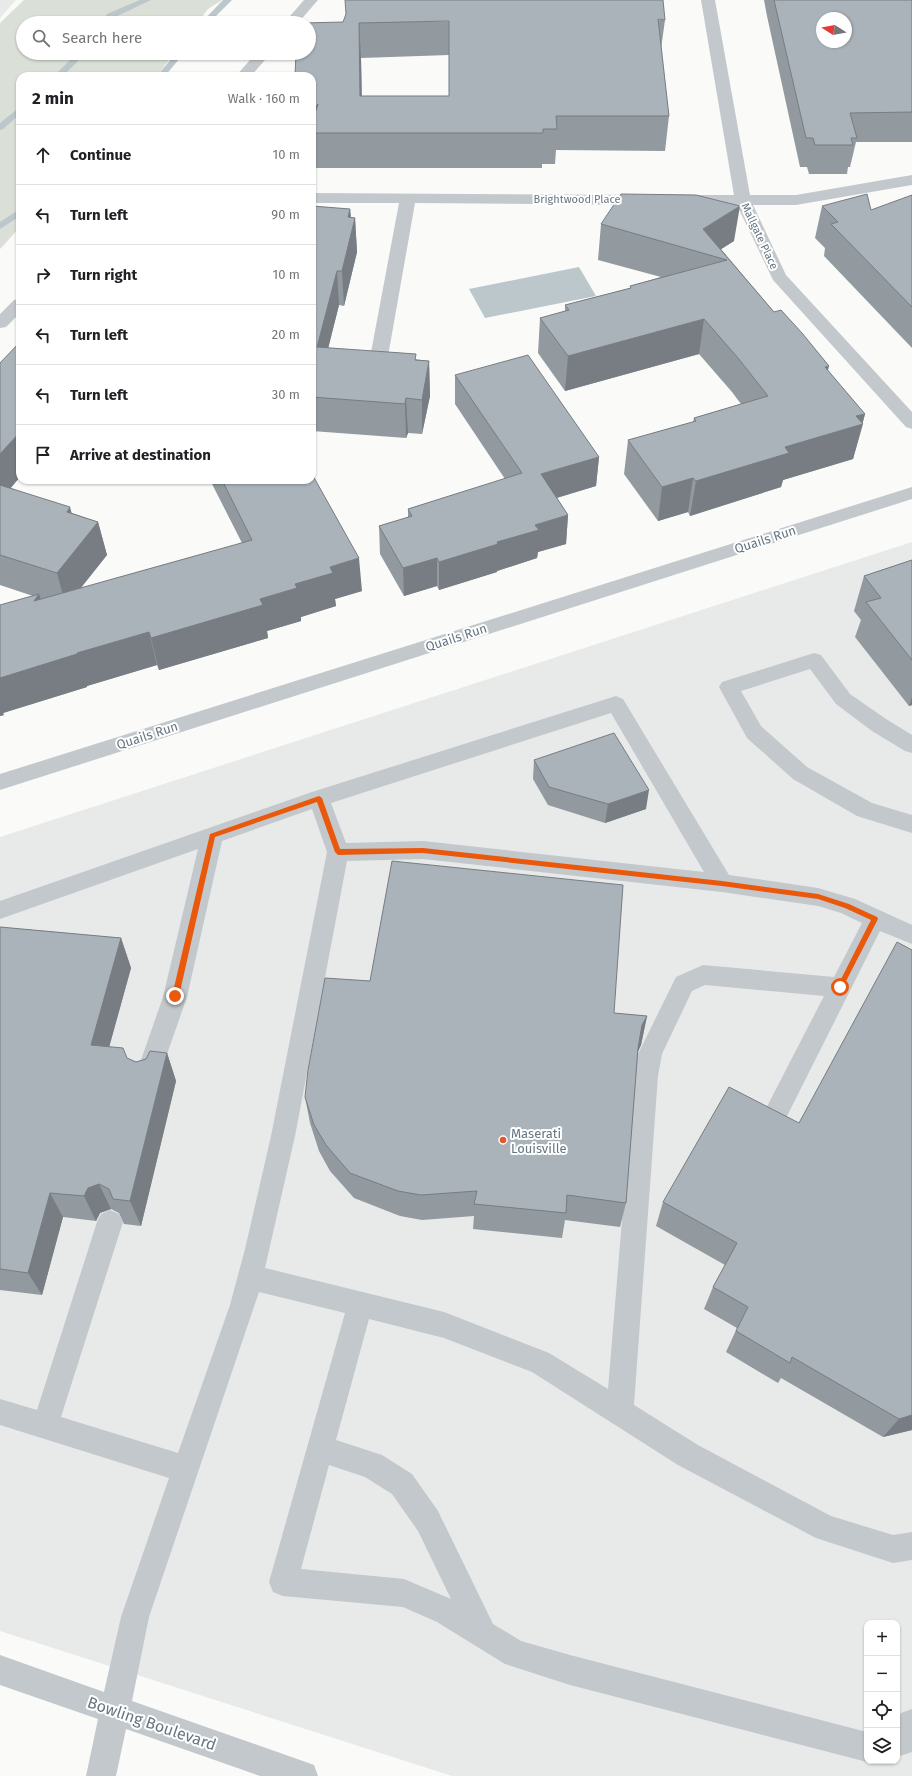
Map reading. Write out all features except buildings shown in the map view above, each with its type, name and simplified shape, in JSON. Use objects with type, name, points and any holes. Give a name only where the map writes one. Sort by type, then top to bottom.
[{"type":"street","points":[[297,16],[311,0]]},
{"type":"street","name":"Mallgate Place","points":[[708,0],[743,200],[779,277],[912,423]]},
{"type":"street","points":[[247,72],[258,60]]},
{"type":"street","name":"Brightwood Place","points":[[316,198],[796,200],[912,180]]},
{"type":"street","points":[[375,379],[408,199]]},
{"type":"street","points":[[0,323],[16,308]]},
{"type":"street","name":"Quails Run","points":[[0,782],[912,493]]},
{"type":"street","points":[[911,822],[865,810],[800,773],[754,732],[729,687],[814,660],[843,699],[879,725],[912,745]]},
{"type":"street","points":[[0,910],[319,798],[616,704],[722,884]]},
{"type":"street","points":[[101,1776],[135,1617],[243,1305],[270,1204],[338,852],[319,798]]},
{"type":"street","points":[[147,1077],[175,996],[212,836]]},
{"type":"street","points":[[338,852],[423,850],[722,884],[818,897],[847,906],[912,935]]},
{"type":"street","points":[[772,1120],[875,919]]},
{"type":"street","points":[[620,1412],[646,1076],[650,1054],[684,984],[702,975],[840,987]]},
{"type":"street","points":[[45,1426],[110,1222]]},
{"type":"street","points":[[251,1277],[444,1325],[540,1362],[688,1455],[826,1528],[893,1549],[912,1546]]},
{"type":"street","points":[[360,1304],[283,1582],[404,1593],[447,1612],[515,1654],[570,1670],[864,1746]]},
{"type":"street","points":[[0,1412],[186,1469]]},
{"type":"street","points":[[320,1449],[372,1465],[402,1484],[428,1521],[482,1633]]},
{"type":"street","name":"Bowling Boulevard","points":[[0,1670],[303,1776]]},
{"type":"street","points":[[900,1741],[902,1741],[912,1724]]},
{"type":"shaded area","points":[[0,0],[16,0],[0,18]]},
{"type":"shaded area","points":[[24,0],[222,0],[208,9],[202,16],[16,16],[16,60],[169,60],[160,72],[16,72],[16,231],[0,249],[0,23]]},
{"type":"shaded area","points":[[579,267],[596,296],[485,318],[469,289]]},
{"type":"shaded area","points":[[912,542],[912,1776],[452,1776],[0,1631],[0,837]]},
{"type":"waterway","points":[[110,16],[147,0]]},
{"type":"waterway","points":[[211,16],[228,0]]},
{"type":"waterway","points":[[62,72],[75,60]]},
{"type":"waterway","points":[[164,72],[174,60]]},
{"type":"waterway","points":[[0,127],[16,113]]},
{"type":"waterway","points":[[0,226],[16,215]]},
{"type":"place","name":"Maserati Louisville","points":[[503,1140]]},
{"type":"route","points":[[175,996],[212,836],[319,798],[338,852],[423,850],[722,884],[818,897],[847,906],[875,919],[840,987]]}]
